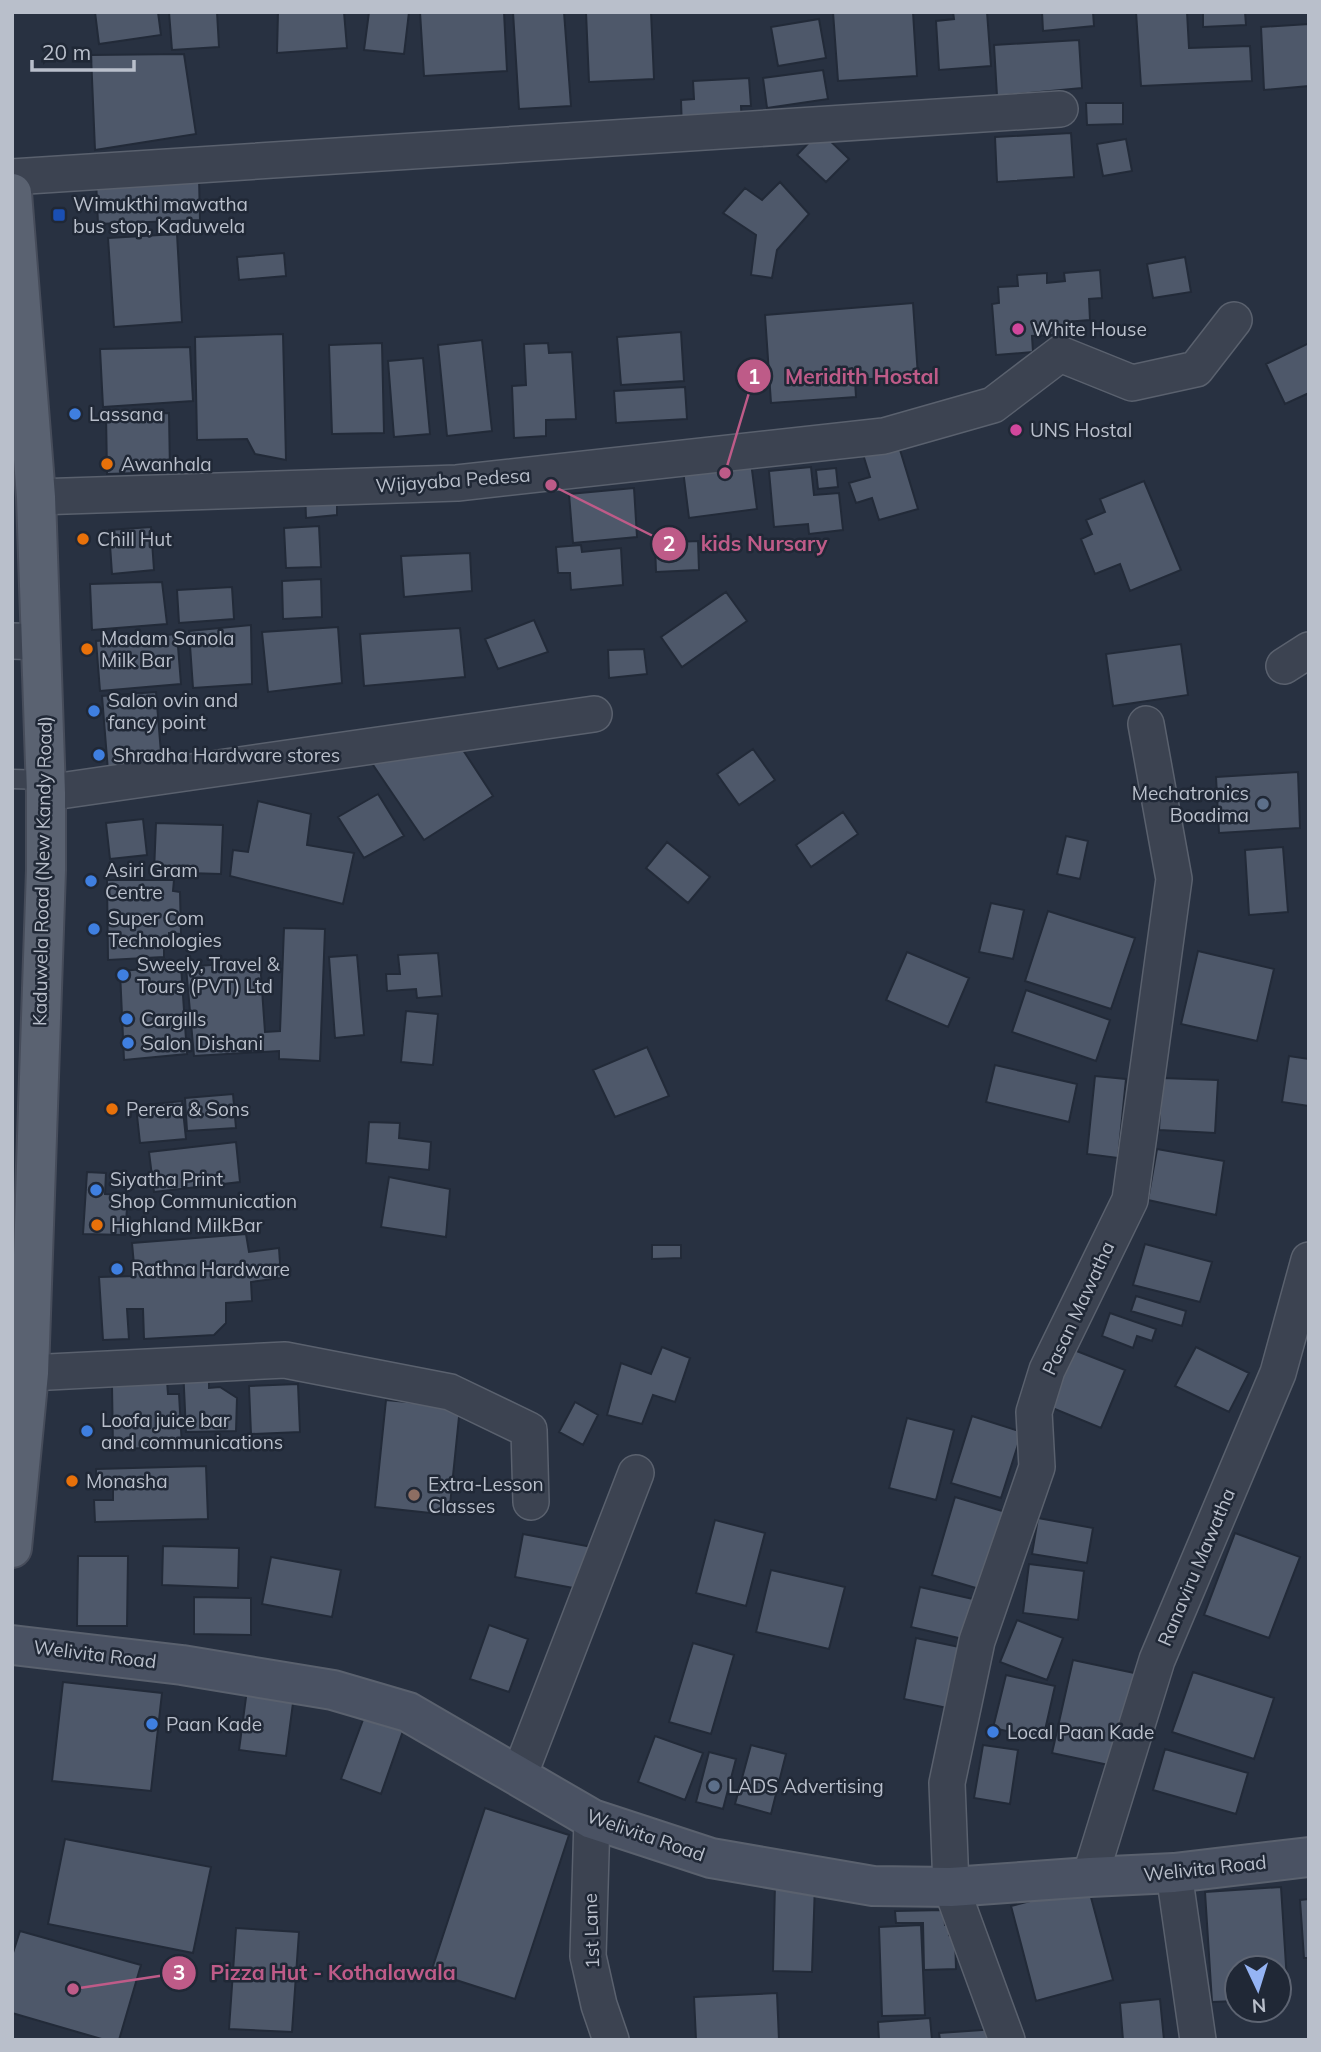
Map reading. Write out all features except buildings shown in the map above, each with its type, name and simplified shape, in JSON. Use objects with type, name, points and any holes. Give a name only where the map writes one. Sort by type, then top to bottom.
[{"type":"main road","name":"Kaduwela Road (New Kandy Road)","points":[[12,193],[36,497],[27,642],[35,784],[46,884],[29,1373],[12,1548]]},
{"type":"street","points":[[12,177],[1060,109]]},
{"type":"street","name":"Wijayaba Pedesa","points":[[36,497],[457,483],[884,436],[993,405],[1060,354],[1132,383],[1196,369],[1234,320]]},
{"type":"street","points":[[35,784],[594,714]]},
{"type":"street","name":"Pasan Mawatha","points":[[1007,2040],[951,1887],[947,1783],[977,1641],[1037,1467],[1034,1412],[1047,1370],[1130,1200],[1174,879],[1146,724]]},
{"type":"street","name":"Ranaviru Mawatha","points":[[1090,1877],[1157,1660],[1278,1373],[1309,1260]]},
{"type":"street","points":[[29,1373],[285,1360],[450,1392],[529,1430],[531,1502]]},
{"type":"street","points":[[519,1776],[636,1473]]},
{"type":"street","name":"Welivita Road","points":[[12,1645],[182,1665],[333,1690],[408,1712],[592,1819],[711,1858],[873,1886],[951,1887],[1174,1873],[1309,1857]]},
{"type":"street","name":"1st Lane","points":[[592,1819],[588,1956],[599,2005],[611,2040]]},
{"type":"street","points":[[1174,1873],[1198,2040]]},
{"type":"place","name":"Wimukthi mawatha bus stop, Kaduwela","points":[[59,215]]},
{"type":"place","name":"White House","points":[[1018,329]]},
{"type":"place","name":"Lassana","points":[[75,414]]},
{"type":"place","name":"UNS Hostal","points":[[1016,430]]},
{"type":"place","name":"Awanhala","points":[[107,464]]},
{"type":"place","name":"Meridith Hostal","points":[[725,473]]},
{"type":"place","name":"kids Nursary","points":[[551,485]]},
{"type":"place","name":"Chill Hut","points":[[83,539]]},
{"type":"place","name":"Madam Sanola Milk Bar","points":[[87,649]]},
{"type":"place","name":"Salon ovin and fancy point","points":[[94,711]]},
{"type":"place","name":"Shradha Hardware stores","points":[[99,755]]},
{"type":"place","name":"Mechatronics Boadima","points":[[1263,804]]},
{"type":"place","name":"Asiri Gram Centre","points":[[91,881]]},
{"type":"place","name":"Super Com Technologies","points":[[94,929]]},
{"type":"place","name":"Sweely, Travel & Tours (PVT) Ltd","points":[[123,975]]},
{"type":"place","name":"Cargills","points":[[127,1019]]},
{"type":"place","name":"Salon Dishani","points":[[128,1043]]},
{"type":"place","name":"Perera & Sons","points":[[112,1109]]},
{"type":"place","name":"Siyatha Print Shop Communication","points":[[96,1190]]},
{"type":"place","name":"Highland MilkBar","points":[[97,1225]]},
{"type":"place","name":"Rathna Hardware","points":[[117,1269]]},
{"type":"place","name":"Loofa juice bar and communications","points":[[87,1431]]},
{"type":"place","name":"Monasha","points":[[72,1481]]},
{"type":"place","name":"Extra-Lesson Classes","points":[[414,1495]]},
{"type":"place","name":"Paan Kade","points":[[152,1724]]},
{"type":"place","name":"Local Paan Kade","points":[[993,1732]]},
{"type":"place","name":"LADS Advertising","points":[[714,1786]]},
{"type":"place","name":"Pizza Hut - Kothalawala","points":[[73,1989]]}]
